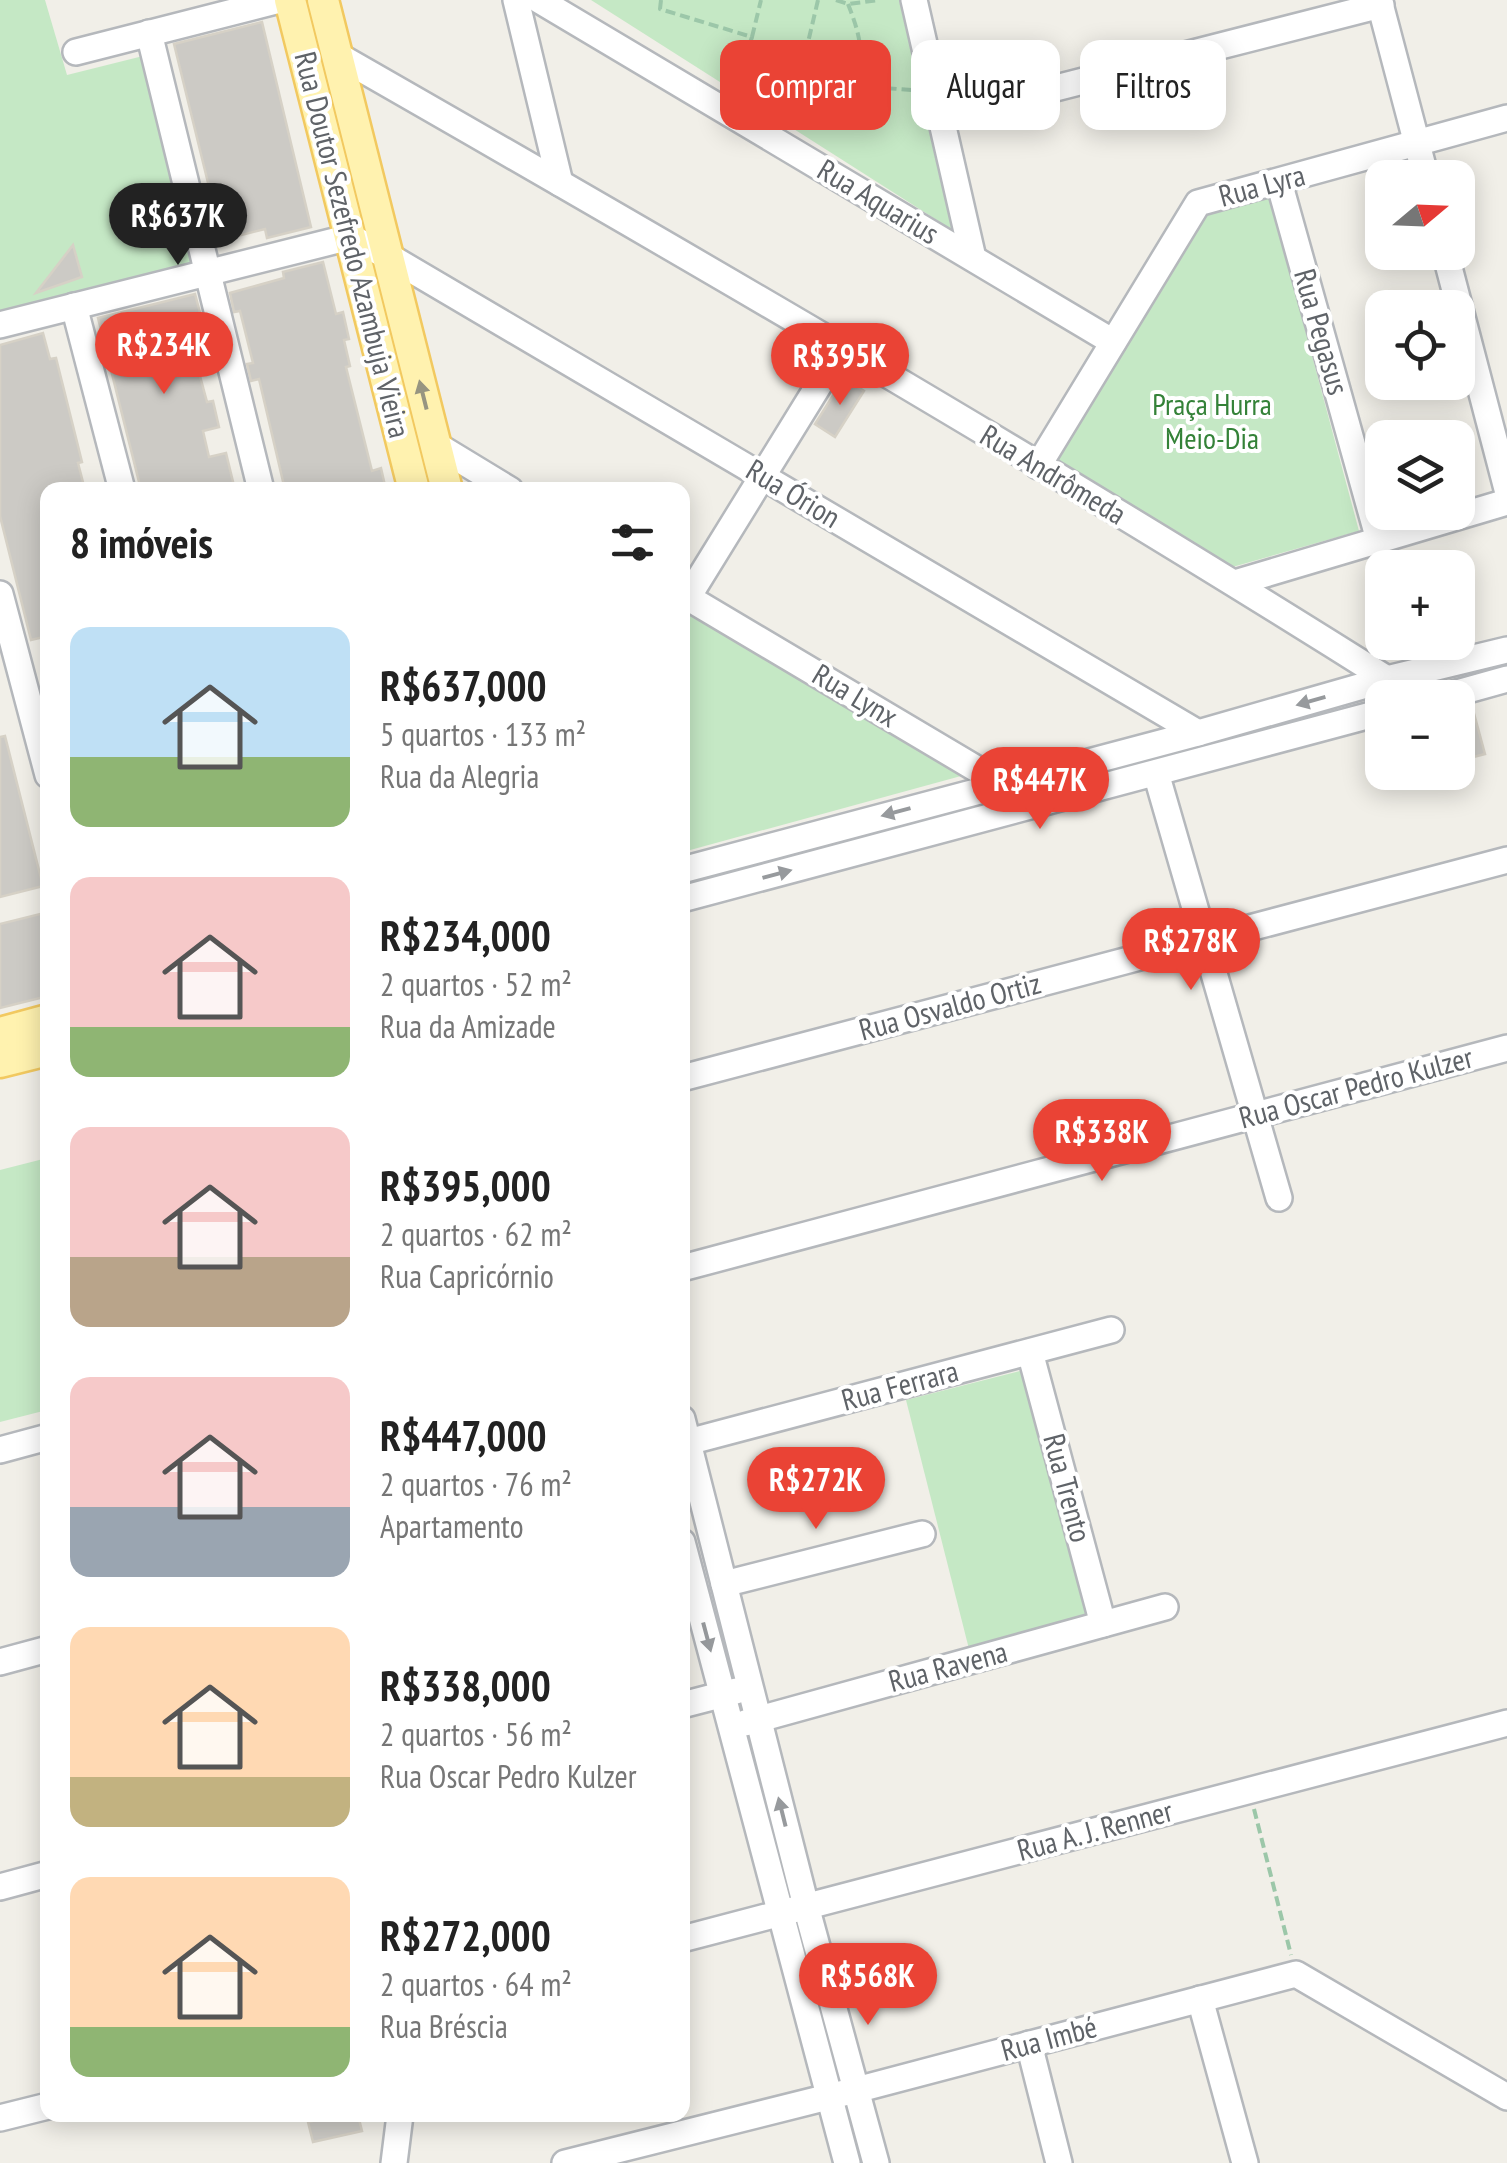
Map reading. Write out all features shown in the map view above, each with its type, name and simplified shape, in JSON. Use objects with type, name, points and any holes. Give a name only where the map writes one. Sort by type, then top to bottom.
[{"type":"main road","name":"Rua Doutor Sezefredo Azambuja Vieira","points":[[290,0],[412,482]]},
{"type":"main road","name":"Rua Doutor Sezefredo Azambuja Vieira","points":[[323,0],[445,482]]},
{"type":"main road","points":[[0,1033],[40,1022]]},
{"type":"main road","points":[[0,1062],[40,1052]]},
{"type":"street","points":[[76,52],[280,0]]},
{"type":"street","points":[[516,0],[560,183]]},
{"type":"street","name":"Rua Aquarius","points":[[539,0],[1113,342]]},
{"type":"street","points":[[914,0],[924,40]]},
{"type":"street","points":[[1060,86],[1380,2],[1421,160]]},
{"type":"street","points":[[149,34],[258,482]]},
{"type":"street","name":"Rua Andrômeda","points":[[337,55],[1235,582],[1378,680]]},
{"type":"street","name":"Rua Lyra","points":[[1038,466],[1198,203],[1507,118]]},
{"type":"street","points":[[945,130],[973,258]]},
{"type":"street","name":"Rua Pegasus","points":[[1279,182],[1379,540]]},
{"type":"street","points":[[0,325],[350,237]]},
{"type":"street","name":"Rua Órion","points":[[350,237],[763,475],[1198,733]]},
{"type":"street","points":[[1450,270],[1507,489]]},
{"type":"street","points":[[74,306],[120,482]]},
{"type":"street","points":[[690,587],[841,350]]},
{"type":"street","points":[[436,445],[497,482]]},
{"type":"street","points":[[1235,582],[1507,502]]},
{"type":"street","points":[[0,594],[40,745]]},
{"type":"street","name":"Rua Lynx","points":[[690,598],[1002,784]]},
{"type":"street","points":[[1415,680],[1507,650]]},
{"type":"street","points":[[1475,688],[1507,679]]},
{"type":"street","points":[[690,868],[1198,733],[1365,694]]},
{"type":"street","points":[[690,897],[1365,717]]},
{"type":"street","points":[[1156,772],[1279,1198]]},
{"type":"street","points":[[1002,784],[1009,812]]},
{"type":"street","name":"Rua Osvaldo Ortiz","points":[[690,1076],[1507,860]]},
{"type":"street","name":"Rua Oscar Pedro Kulzer","points":[[690,1266],[1507,1048]]},
{"type":"street","name":"Rua Ferrara","points":[[690,1430],[1111,1330]]},
{"type":"street","name":"Rua Trento","points":[[1030,1352],[1102,1624]]},
{"type":"street","points":[[0,1450],[40,1440]]},
{"type":"street","points":[[690,1451],[876,2163]]},
{"type":"street","points":[[724,1584],[922,1534]]},
{"type":"street","points":[[690,1572],[847,2163]]},
{"type":"street","name":"Rua Ravena","points":[[731,1727],[1165,1607]]},
{"type":"street","points":[[0,1662],[40,1651]]},
{"type":"street","points":[[690,1703],[751,1687]]},
{"type":"street","name":"Rua A. J. Renner","points":[[690,1937],[1507,1722]]},
{"type":"street","points":[[0,1887],[40,1876]]},
{"type":"street","points":[[1296,1974],[1507,2097]]},
{"type":"street","name":"Rua Imbé","points":[[564,2163],[651,2152],[829,2096],[1296,1974]]},
{"type":"street","points":[[1200,1999],[1244,2163]]},
{"type":"street","points":[[1029,2044],[1059,2163]]},
{"type":"street","points":[[0,2118],[40,2108]]},
{"type":"street","points":[[394,2163],[399,2122]]},
{"type":"path","points":[[661,0],[660,8],[752,37]]},
{"type":"path","points":[[751,40],[760,0]]},
{"type":"path","points":[[809,40],[818,0]]},
{"type":"path","points":[[836,0],[848,4],[878,0]]},
{"type":"path","points":[[848,4],[859,40]]},
{"type":"path","points":[[1250,1790],[1296,1974]]},
{"type":"green space","points":[[0,0],[45,0],[67,75],[143,56],[196,262],[0,318]]},
{"type":"green space","points":[[591,0],[899,0],[911,50],[911,130],[930,130],[954,231],[795,130],[891,130],[891,40],[720,40],[720,82]]},
{"type":"green space","name":"Praça Hurra Meio-Dia","points":[[1269,195],[1359,531],[1229,568],[1054,461],[1204,210]]},
{"type":"green space","points":[[690,605],[972,773],[690,850]]},
{"type":"green space","points":[[40,1160],[40,1412],[0,1422],[0,1170]]},
{"type":"green space","points":[[1028,1369],[1091,1614],[969,1649],[906,1400]]},
{"type":"building","points":[[262,22],[311,227],[267,238],[265,229],[222,240],[174,44]]},
{"type":"building","points":[[73,245],[82,277],[36,293]]},
{"type":"building","points":[[323,262],[336,314],[343,312],[349,339],[344,340],[350,366],[346,367],[372,471],[381,468],[384,482],[283,482],[259,379],[251,381],[247,364],[253,363],[240,311],[234,312],[230,293],[284,278],[283,272]]},
{"type":"building","points":[[195,294],[202,320],[186,324],[207,402],[213,401],[219,427],[203,431],[209,457],[226,453],[233,482],[139,482],[98,318]]},
{"type":"building","points":[[43,333],[50,359],[56,358],[82,462],[78,463],[83,482],[40,482],[40,638],[31,640],[0,516],[0,345]]},
{"type":"building","points":[[844,378],[864,391],[835,437],[815,424]]},
{"type":"building","points":[[1475,717],[1485,754],[1475,757]]},
{"type":"building","points":[[5,736],[40,887],[0,897],[0,737]]},
{"type":"building","points":[[40,914],[40,998],[0,1008],[0,924]]},
{"type":"building","points":[[308,2122],[360,2122],[362,2131],[313,2142]]}]
